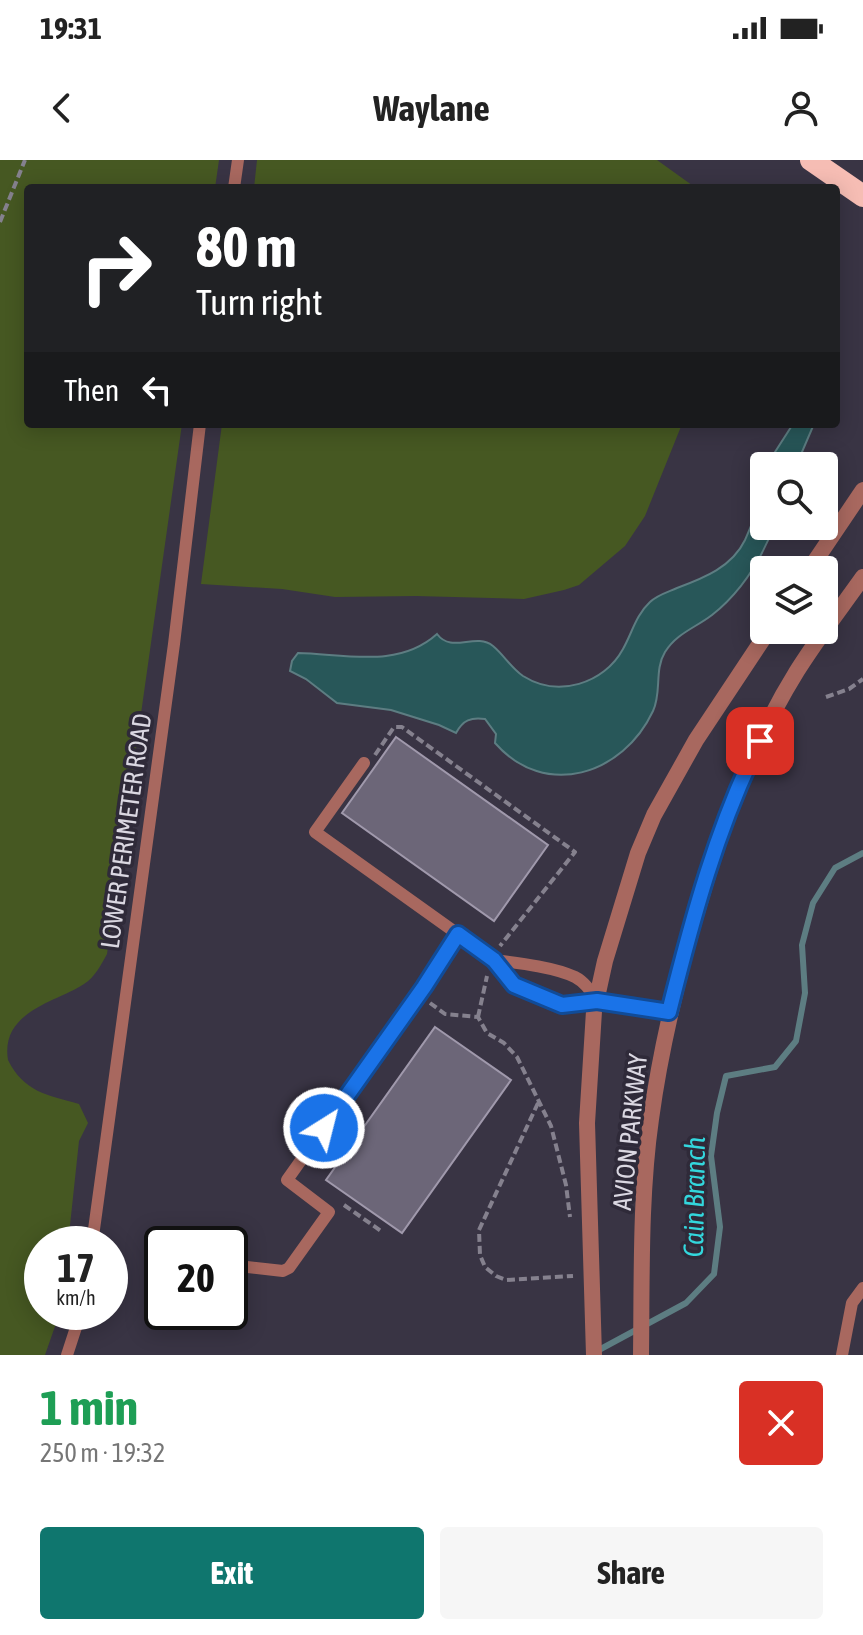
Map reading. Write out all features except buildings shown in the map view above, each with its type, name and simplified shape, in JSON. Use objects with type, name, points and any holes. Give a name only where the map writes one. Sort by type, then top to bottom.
[{"type":"highway","points":[[811,160],[863,196]]},
{"type":"street","points":[[818,556],[863,490]]},
{"type":"street","name":"AVION PARKWAY","points":[[641,1355],[645,1184],[650,1121],[669,1012],[685,952],[728,811],[749,764],[797,672],[863,577]]},
{"type":"street","name":"AVION PARKWAY","points":[[594,1355],[587,1123],[597,1001],[622,902],[654,815],[696,740],[760,644]]},
{"type":"lane","points":[[235,184],[238,160]]},
{"type":"lane","name":"LOWER PERIMETER ROAD","points":[[94,1226],[174,644],[200,428]]},
{"type":"lane","points":[[366,764],[315,832],[494,960],[514,985],[562,1005],[597,1001],[669,1012]]},
{"type":"lane","points":[[248,1267],[283,1271],[289,1268],[329,1212],[287,1180],[458,934]]},
{"type":"lane","points":[[494,960],[575,977],[586,985],[597,1001]]},
{"type":"lane","points":[[842,1355],[852,1303],[863,1288]]},
{"type":"lane","points":[[67,1355],[75,1330]]},
{"type":"path","points":[[0,222],[25,160]]},
{"type":"path","points":[[826,697],[849,689],[863,679]]},
{"type":"path","points":[[366,764],[394,727],[402,727],[575,852],[501,944]]},
{"type":"path","points":[[428,1001],[445,1014],[478,1017],[487,1033],[504,1043],[517,1057],[551,1126],[560,1155],[570,1217]]},
{"type":"path","points":[[538,1103],[479,1230],[480,1255],[485,1267],[506,1280],[576,1275]]},
{"type":"path","points":[[335,1199],[381,1231]]},
{"type":"green space","points":[[0,160],[219,160],[216,184],[24,184],[24,428],[181,428],[107,954],[88,981],[21,1019],[8,1043],[8,1060],[21,1079],[38,1091],[79,1104],[88,1123],[79,1141],[70,1226],[24,1226],[24,1330],[54,1330],[45,1355],[0,1355]]},
{"type":"green space","points":[[257,160],[657,160],[690,184],[254,184]]},
{"type":"green space","points":[[221,428],[680,428],[645,516],[625,546],[579,585],[564,590],[524,599],[335,597],[282,589],[201,584]]},
{"type":"shaded area","points":[[790,428],[812,428],[802,452],[775,452]]},
{"type":"shaded area","points":[[750,527],[750,540],[768,540],[760,556],[750,556],[750,573],[741,586],[706,620],[681,635],[665,652],[653,711],[640,733],[623,751],[603,764],[582,772],[559,775],[537,771],[515,761],[495,743],[496,734],[485,719],[468,720],[456,733],[391,710],[337,703],[290,671],[298,653],[388,656],[422,645],[437,634],[450,642],[486,642],[519,673],[537,683],[551,686],[579,684],[592,679],[615,661],[650,602],[716,570],[733,557]]},
{"type":"waterway","name":"Cain Branch","points":[[597,1351],[686,1303],[714,1274],[720,1227],[711,1156],[726,1076],[775,1067],[796,1041],[805,993],[802,945],[813,903],[835,868],[863,853]]},
{"type":"route","points":[[324,1128],[458,934],[494,960],[514,985],[562,1005],[597,1001],[669,1012],[728,811],[760,741]]}]
